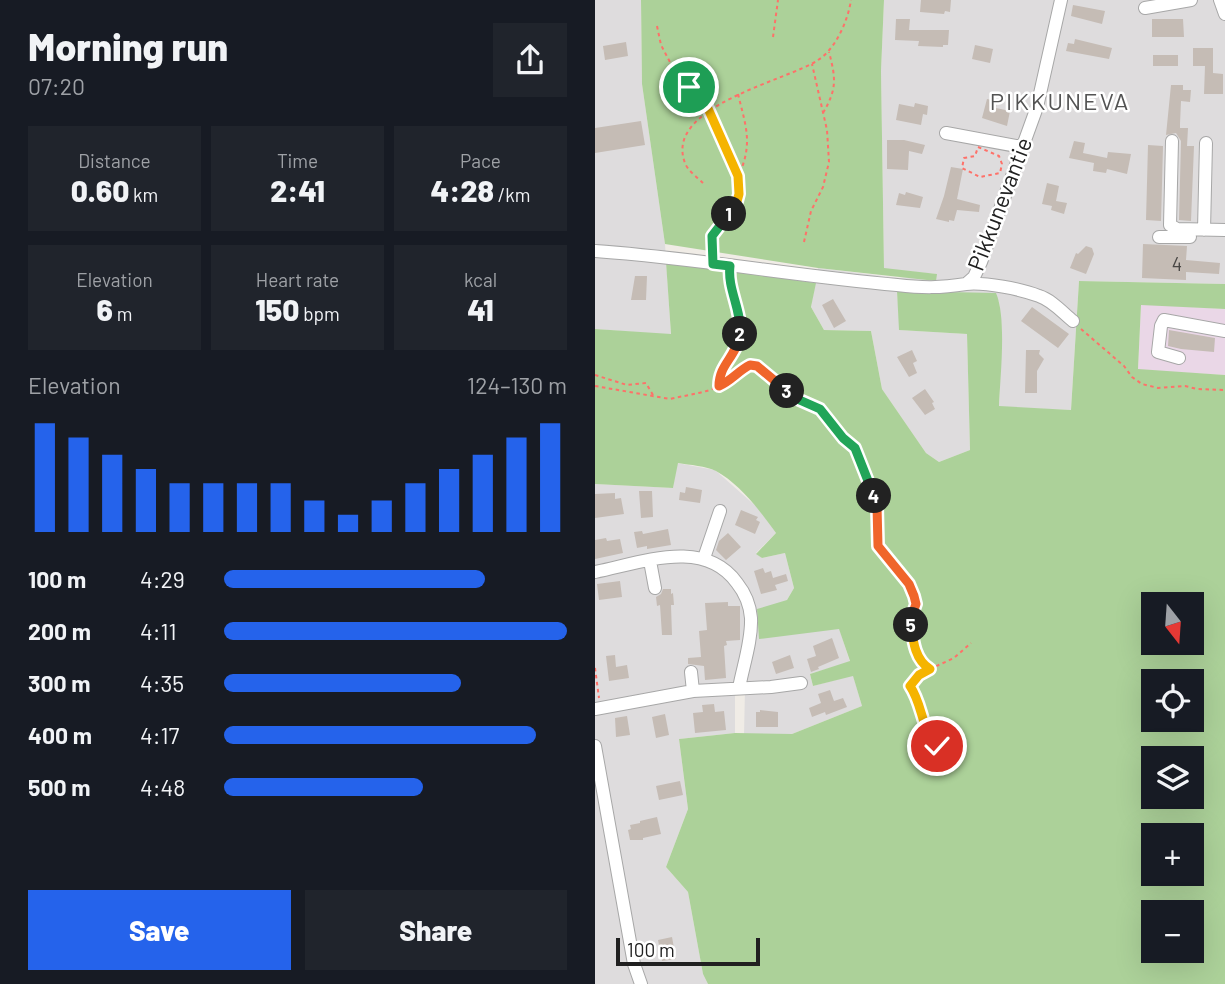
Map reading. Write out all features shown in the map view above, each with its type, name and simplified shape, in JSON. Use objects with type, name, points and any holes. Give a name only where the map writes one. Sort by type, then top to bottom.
[{"type":"street","name":"Pikkunevantie","points":[[966,284],[974,277],[981,262],[1037,107],[1061,0]]},
{"type":"street","points":[[1145,8],[1191,0]]},
{"type":"street","points":[[1220,0],[1225,14]]},
{"type":"street","points":[[946,133],[1023,147]]},
{"type":"street","points":[[1172,141],[1170,225],[1177,229],[1225,232]]},
{"type":"street","points":[[1204,230],[1206,143]]},
{"type":"street","points":[[1159,237],[1200,237],[1225,232]]},
{"type":"street","points":[[595,251],[817,278],[935,288],[966,284],[1007,288],[1042,296],[1073,321]]},
{"type":"street","points":[[1179,358],[1158,352],[1164,320],[1225,331]]},
{"type":"street","points":[[704,558],[720,511]]},
{"type":"street","points":[[595,572],[685,556],[704,558],[728,572],[746,598],[751,617],[750,655],[739,688]]},
{"type":"street","points":[[650,561],[655,588]]},
{"type":"street","points":[[691,672],[693,691]]},
{"type":"street","points":[[597,708],[693,691],[801,683]]},
{"type":"street","points":[[595,746],[634,964],[641,984]]},
{"type":"path","points":[[773,37],[778,0]]},
{"type":"path","points":[[703,183],[686,166],[683,155],[685,136],[708,111],[738,94],[812,64],[829,51],[842,28],[851,0]]},
{"type":"path","points":[[657,26],[661,45],[671,66],[706,104],[738,176],[739,194],[736,205],[712,236],[713,264]]},
{"type":"path","points":[[823,114],[834,94],[835,75],[829,51]]},
{"type":"path","points":[[804,242],[811,211],[823,187],[829,163],[827,130],[812,64]]},
{"type":"path","points":[[738,94],[749,145],[746,160],[738,176]]},
{"type":"path","points":[[978,147],[990,151],[1001,160],[1000,173],[980,177],[962,168],[964,158],[975,156],[978,147]]},
{"type":"path","points":[[719,386],[719,374],[738,347],[741,331],[740,313],[730,284],[730,266]]},
{"type":"path","points":[[1073,321],[1142,384],[1158,388],[1185,386],[1225,390]]},
{"type":"path","points":[[595,386],[670,399],[681,398],[701,395],[731,381],[750,365],[757,366],[789,394],[820,409],[843,438],[855,448],[877,506],[878,546],[909,584],[916,604],[911,618],[914,646],[925,666],[930,669]]},
{"type":"path","points":[[595,375],[627,385],[646,383],[654,396]]},
{"type":"path","points":[[944,761],[927,734],[918,698],[910,686],[919,675],[954,658],[971,643]]},
{"type":"path","points":[[595,668],[597,708]]},
{"type":"shaded area","points":[[595,0],[641,0],[642,84],[665,244],[671,335],[595,329]]},
{"type":"shaded area","points":[[884,0],[1225,0],[1225,284],[1079,281],[1071,410],[999,407],[1002,330],[999,301],[897,291],[900,330],[967,334],[970,450],[939,462],[926,453],[882,389],[871,331],[824,330],[811,307],[818,268],[899,278],[936,274],[884,269],[881,71]]},
{"type":"shaded area","points":[[1141,304],[1225,309],[1225,375],[1138,370]]},
{"type":"shaded area","points":[[677,463],[715,470],[758,508],[776,533],[756,553],[762,558],[785,553],[794,588],[787,600],[839,628],[850,662],[810,674],[813,686],[853,675],[862,706],[792,734],[744,735],[745,689],[735,688],[735,733],[679,739],[688,809],[666,867],[688,892],[703,974],[708,984],[595,984],[595,484],[673,488]]},
{"type":"green space","points":[[641,0],[884,0],[881,71],[884,268],[937,274],[936,281],[818,268],[665,244],[642,84]]},
{"type":"green space","points":[[666,262],[816,283],[811,307],[824,330],[871,331],[882,389],[926,453],[939,462],[970,450],[967,334],[899,330],[897,291],[996,293],[1002,332],[999,406],[1071,410],[1079,281],[1225,284],[1225,309],[1141,305],[1138,369],[1225,375],[1225,984],[708,984],[703,974],[688,892],[666,867],[688,809],[679,739],[735,733],[792,734],[862,706],[853,676],[813,686],[810,674],[850,661],[839,629],[759,639],[757,609],[787,600],[794,588],[785,553],[762,558],[756,554],[776,533],[757,507],[734,484],[712,469],[678,463],[673,488],[595,484],[595,329],[671,334]]},
{"type":"building","points":[[921,0],[951,0],[950,12],[920,12]]},
{"type":"building","points":[[1073,5],[1105,11],[1102,24],[1071,16]]},
{"type":"building","points":[[896,19],[910,19],[909,30],[949,30],[948,45],[918,46],[919,41],[895,40]]},
{"type":"building","points":[[1152,19],[1183,19],[1184,37],[1152,37]]},
{"type":"building","points":[[1075,39],[1112,48],[1109,59],[1066,51],[1068,43],[1074,44]]},
{"type":"building","points":[[626,42],[628,56],[605,60],[603,46]]},
{"type":"building","points":[[975,45],[993,49],[990,63],[972,59]]},
{"type":"building","points":[[1193,48],[1213,48],[1213,73],[1223,74],[1223,94],[1204,94],[1205,66],[1193,66]]},
{"type":"building","points":[[1153,55],[1178,55],[1178,66],[1153,66]]},
{"type":"building","points":[[1171,85],[1183,85],[1183,90],[1191,90],[1190,102],[1181,101],[1180,128],[1188,128],[1187,146],[1194,146],[1191,221],[1179,220],[1181,141],[1176,133],[1166,135]]},
{"type":"building","points":[[987,99],[997,101],[996,108],[1010,111],[1007,126],[982,118]]},
{"type":"building","points":[[915,103],[928,106],[927,115],[923,114],[921,125],[896,120],[899,104],[914,107]]},
{"type":"building","points":[[641,121],[645,145],[595,153],[595,128]]},
{"type":"building","points":[[887,140],[904,140],[925,145],[922,154],[909,151],[908,170],[887,169]]},
{"type":"building","points":[[1074,141],[1085,143],[1083,153],[1107,158],[1108,152],[1131,154],[1127,174],[1107,169],[1106,173],[1093,171],[1094,163],[1069,158]]},
{"type":"building","points":[[1148,145],[1163,146],[1161,221],[1146,220]]},
{"type":"building","points":[[951,167],[963,169],[957,199],[980,205],[979,212],[957,210],[954,221],[949,222],[936,219]]},
{"type":"building","points":[[1047,183],[1059,186],[1056,201],[1067,203],[1064,214],[1051,210],[1052,206],[1042,204]]},
{"type":"building","points":[[906,192],[923,197],[920,208],[896,205],[899,193],[905,195]]},
{"type":"building","points":[[1143,244],[1187,246],[1186,260],[1220,263],[1219,274],[1186,272],[1186,280],[1142,278]]},
{"type":"building","points":[[1086,246],[1092,248],[1094,254],[1086,274],[1070,268],[1076,253]]},
{"type":"building","points":[[635,276],[647,276],[646,300],[631,300]]},
{"type":"building","points":[[833,299],[846,321],[834,328],[822,305]]},
{"type":"building","points":[[1032,307],[1069,334],[1058,348],[1021,321]]},
{"type":"building","points":[[1169,330],[1215,338],[1214,352],[1168,346]]},
{"type":"building","points":[[912,350],[917,361],[913,363],[917,373],[909,377],[897,357]]},
{"type":"building","points":[[1026,350],[1040,350],[1039,354],[1044,359],[1037,371],[1037,393],[1025,393]]},
{"type":"building","points":[[925,389],[934,402],[932,403],[935,409],[925,415],[912,398]]},
{"type":"building","points":[[686,487],[702,490],[700,503],[679,500],[680,492],[685,493]]},
{"type":"building","points":[[639,491],[652,491],[653,517],[641,518]]},
{"type":"building","points":[[615,493],[615,499],[621,498],[624,514],[595,518],[595,494]]},
{"type":"building","points":[[741,510],[758,517],[756,520],[760,522],[755,534],[735,525]]},
{"type":"building","points":[[668,529],[671,545],[637,548],[634,532],[642,531],[643,534]]},
{"type":"building","points":[[728,533],[741,547],[726,560],[716,550],[719,541]]},
{"type":"building","points":[[606,538],[607,541],[620,539],[623,553],[595,559],[595,540]]},
{"type":"building","points":[[763,568],[765,573],[771,571],[773,578],[786,574],[788,581],[775,585],[777,590],[761,594],[754,571]]},
{"type":"building","points":[[620,581],[622,597],[599,600],[597,584]]},
{"type":"building","points":[[663,589],[671,589],[671,594],[673,593],[672,635],[662,635],[660,605],[657,606],[656,597]]},
{"type":"building","points":[[728,602],[728,606],[740,606],[740,640],[726,641],[727,645],[724,646],[726,678],[705,680],[704,666],[688,664],[688,658],[701,657],[699,631],[707,630],[705,603]]},
{"type":"building","points":[[832,638],[839,658],[811,672],[807,659],[816,656],[813,646]]},
{"type":"building","points":[[615,655],[616,667],[627,665],[629,678],[609,681],[606,656]]},
{"type":"building","points":[[790,655],[794,668],[776,674],[772,662]]},
{"type":"building","points":[[830,690],[834,701],[843,698],[847,707],[812,717],[809,708],[821,703],[818,694]]},
{"type":"building","points":[[714,704],[715,712],[724,711],[726,730],[695,733],[693,713],[703,712],[702,705]]},
{"type":"building","points":[[756,712],[778,712],[778,727],[756,727]]},
{"type":"building","points":[[665,714],[669,735],[656,738],[652,717]]},
{"type":"building","points":[[627,716],[630,735],[616,737],[615,718]]},
{"type":"building","points":[[680,781],[683,795],[659,800],[656,786]]},
{"type":"building","points":[[657,817],[661,834],[643,840],[630,840],[630,825]]},
{"type":"building","points":[[672,937],[676,959],[662,961],[658,940]]},
{"type":"district","name":"PIKKUNEVA","points":[[1060,102]]},
{"type":"route","points":[[689,87],[706,104],[738,176],[739,194],[736,205],[712,236],[713,264],[730,266],[730,284],[740,313],[741,331],[738,347],[719,374],[719,386],[731,381],[750,365],[757,366],[789,394],[820,409],[843,438],[855,448],[877,506],[878,546],[909,584],[916,604],[911,618],[914,646],[925,666],[930,669],[919,675],[910,686],[918,698],[927,734],[937,746]]}]
